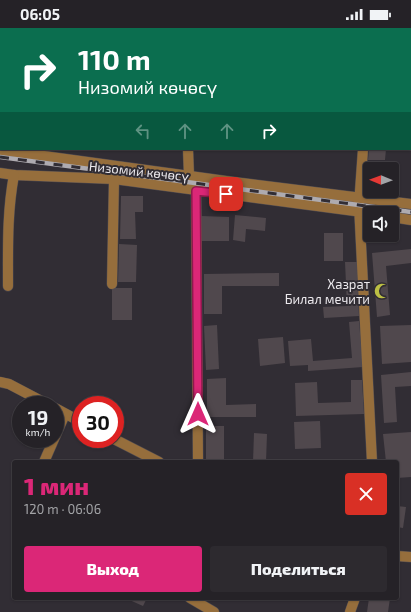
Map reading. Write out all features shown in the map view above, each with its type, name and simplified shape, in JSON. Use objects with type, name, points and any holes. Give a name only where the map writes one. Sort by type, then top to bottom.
[{"type":"street","points":[[0,150],[411,204]]},
{"type":"street","points":[[188,150],[189,176]]},
{"type":"street","points":[[363,150],[359,212],[372,460]]},
{"type":"street","name":"Низомий көчөсү","points":[[0,173],[114,180],[363,212]]},
{"type":"street","points":[[8,286],[10,195],[14,175]]},
{"type":"street","points":[[112,284],[114,180]]},
{"type":"street","points":[[196,191],[198,460]]},
{"type":"street","points":[[399,218],[411,220]]},
{"type":"street","points":[[0,382],[9,384],[32,396]]},
{"type":"street","points":[[65,414],[72,418]]},
{"type":"street","points":[[124,444],[155,460]]},
{"type":"street","points":[[45,460],[50,448]]},
{"type":"street","points":[[399,556],[411,557]]},
{"type":"street","points":[[193,600],[214,612]]},
{"type":"street","points":[[350,612],[354,600]]},
{"type":"building","points":[[369,150],[386,150],[385,160],[368,160]]},
{"type":"building","points":[[121,196],[143,196],[143,212],[135,212],[136,239],[120,239]]},
{"type":"building","points":[[235,215],[266,218],[265,231],[246,229],[245,242],[233,240]]},
{"type":"building","points":[[201,216],[229,217],[229,241],[200,241]]},
{"type":"building","points":[[324,233],[343,233],[343,261],[324,261]]},
{"type":"building","points":[[119,244],[137,245],[136,282],[118,282]]},
{"type":"building","name":"Хазрат Билал мечити","points":[[411,249],[411,263],[386,266],[390,315],[377,317],[372,253]]},
{"type":"building","points":[[345,262],[357,262],[359,316],[324,318],[323,307],[347,306]]},
{"type":"building","points":[[279,273],[279,286],[222,286],[222,314],[204,314],[204,274]]},
{"type":"building","points":[[112,288],[132,288],[132,320],[112,320]]},
{"type":"building","points":[[359,321],[363,367],[308,371],[308,365],[290,366],[288,341],[311,339],[313,361],[352,358],[349,322]]},
{"type":"building","points":[[217,325],[219,369],[206,370],[204,326]]},
{"type":"building","name":"Хазрат Билал мечити","points":[[411,325],[411,362],[382,364],[380,326]]},
{"type":"building","points":[[283,337],[285,363],[260,366],[258,339]]},
{"type":"building","points":[[411,372],[411,386],[395,387],[397,422],[384,423],[381,375]]},
{"type":"building","points":[[226,378],[226,405],[256,404],[256,417],[207,417],[207,379]]},
{"type":"building","points":[[351,380],[362,380],[364,414],[296,416],[295,383],[317,382],[318,403],[351,402]]},
{"type":"building","points":[[320,421],[321,448],[295,449],[294,422]]},
{"type":"building","points":[[206,426],[224,426],[224,460],[206,460]]},
{"type":"building","points":[[411,432],[411,477],[399,478],[399,460],[386,460],[383,434]]},
{"type":"building","points":[[254,433],[267,434],[266,460],[253,460]]},
{"type":"building","points":[[399,506],[406,507],[403,528],[399,527]]},
{"type":"building","points":[[130,600],[146,600],[143,606]]},
{"type":"building","points":[[369,600],[390,600],[388,612],[367,612]]},
{"type":"railway","points":[[0,157],[411,212]]},
{"type":"place","name":"Хазрат Билал мечити","points":[[382,291]]},
{"type":"route","points":[[198,414],[196,191],[226,194]]}]
